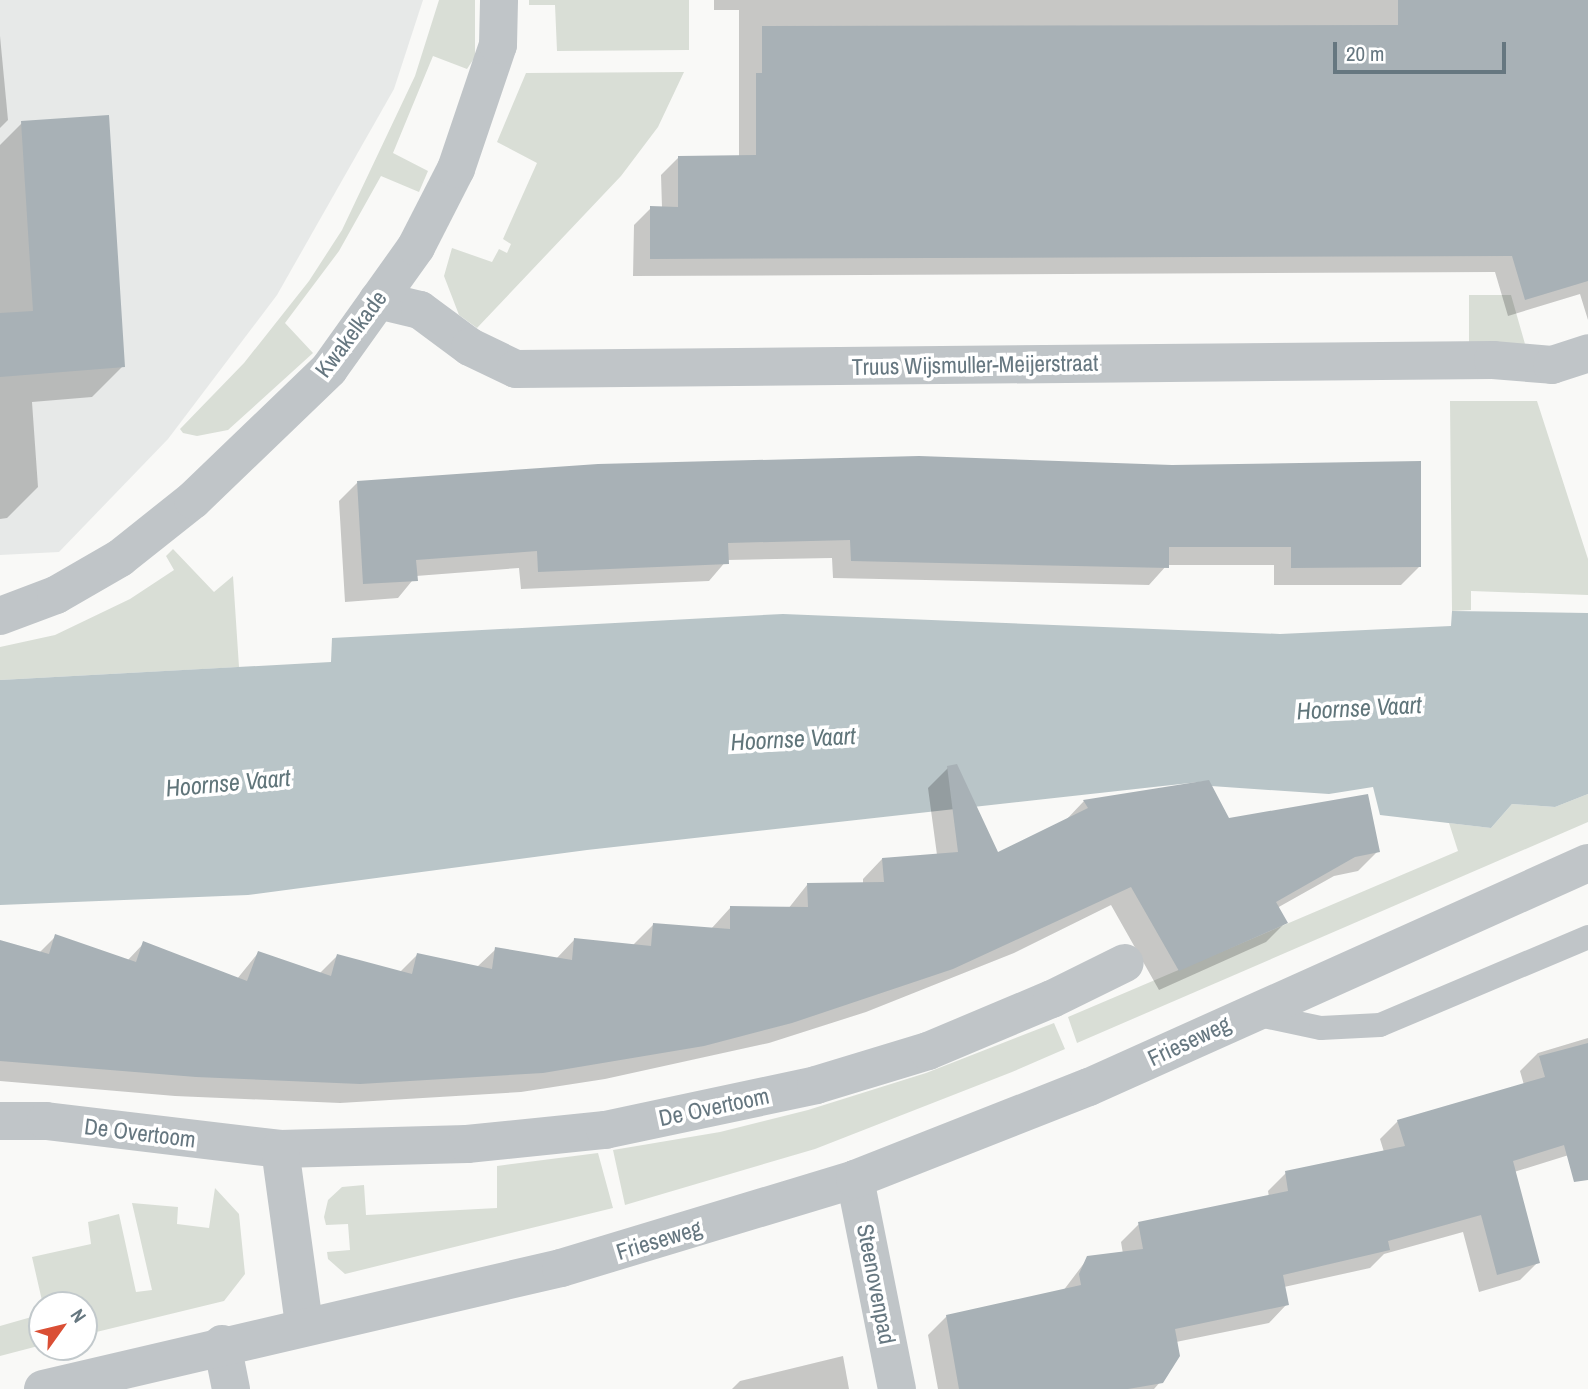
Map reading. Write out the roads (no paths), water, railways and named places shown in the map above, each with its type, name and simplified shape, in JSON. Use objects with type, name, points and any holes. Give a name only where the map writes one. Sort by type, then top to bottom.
[{"type":"street","name":"Kwakelkade","points":[[0,616],[88,577],[193,500],[328,369],[416,247],[457,169],[498,45],[499,0]]},
{"type":"street","name":"Truus Wijsmuller-Meijerstraat","points":[[378,300],[420,310],[470,347],[516,369],[1470,360],[1552,365],[1588,353]]},
{"type":"street","name":"Frieseweg","points":[[43,1389],[222,1344],[625,1251],[855,1179],[1089,1087],[1588,863]]},
{"type":"street","name":"De Overtoom","points":[[0,1122],[46,1121],[280,1149],[467,1144],[605,1130],[816,1084],[928,1051],[1052,999],[1125,963]]},
{"type":"street","points":[[280,1149],[304,1325]]},
{"type":"street","name":"Steenovenpad","points":[[855,1179],[897,1389]]},
{"type":"street","points":[[222,1344],[231,1389]]},
{"type":"lane","name":"Frieseweg","points":[[1250,1013],[1321,1028],[1380,1025],[1588,937]]},
{"type":"water","name":"Hoornse Vaart","points":[[1452,611],[1588,613],[1588,794],[1555,807],[1512,804],[1491,828],[1380,815],[1373,787],[1329,794],[1211,786],[1208,781],[587,850],[248,895],[0,905],[0,680],[331,662],[332,638],[783,614],[1280,634],[1451,626]]}]
